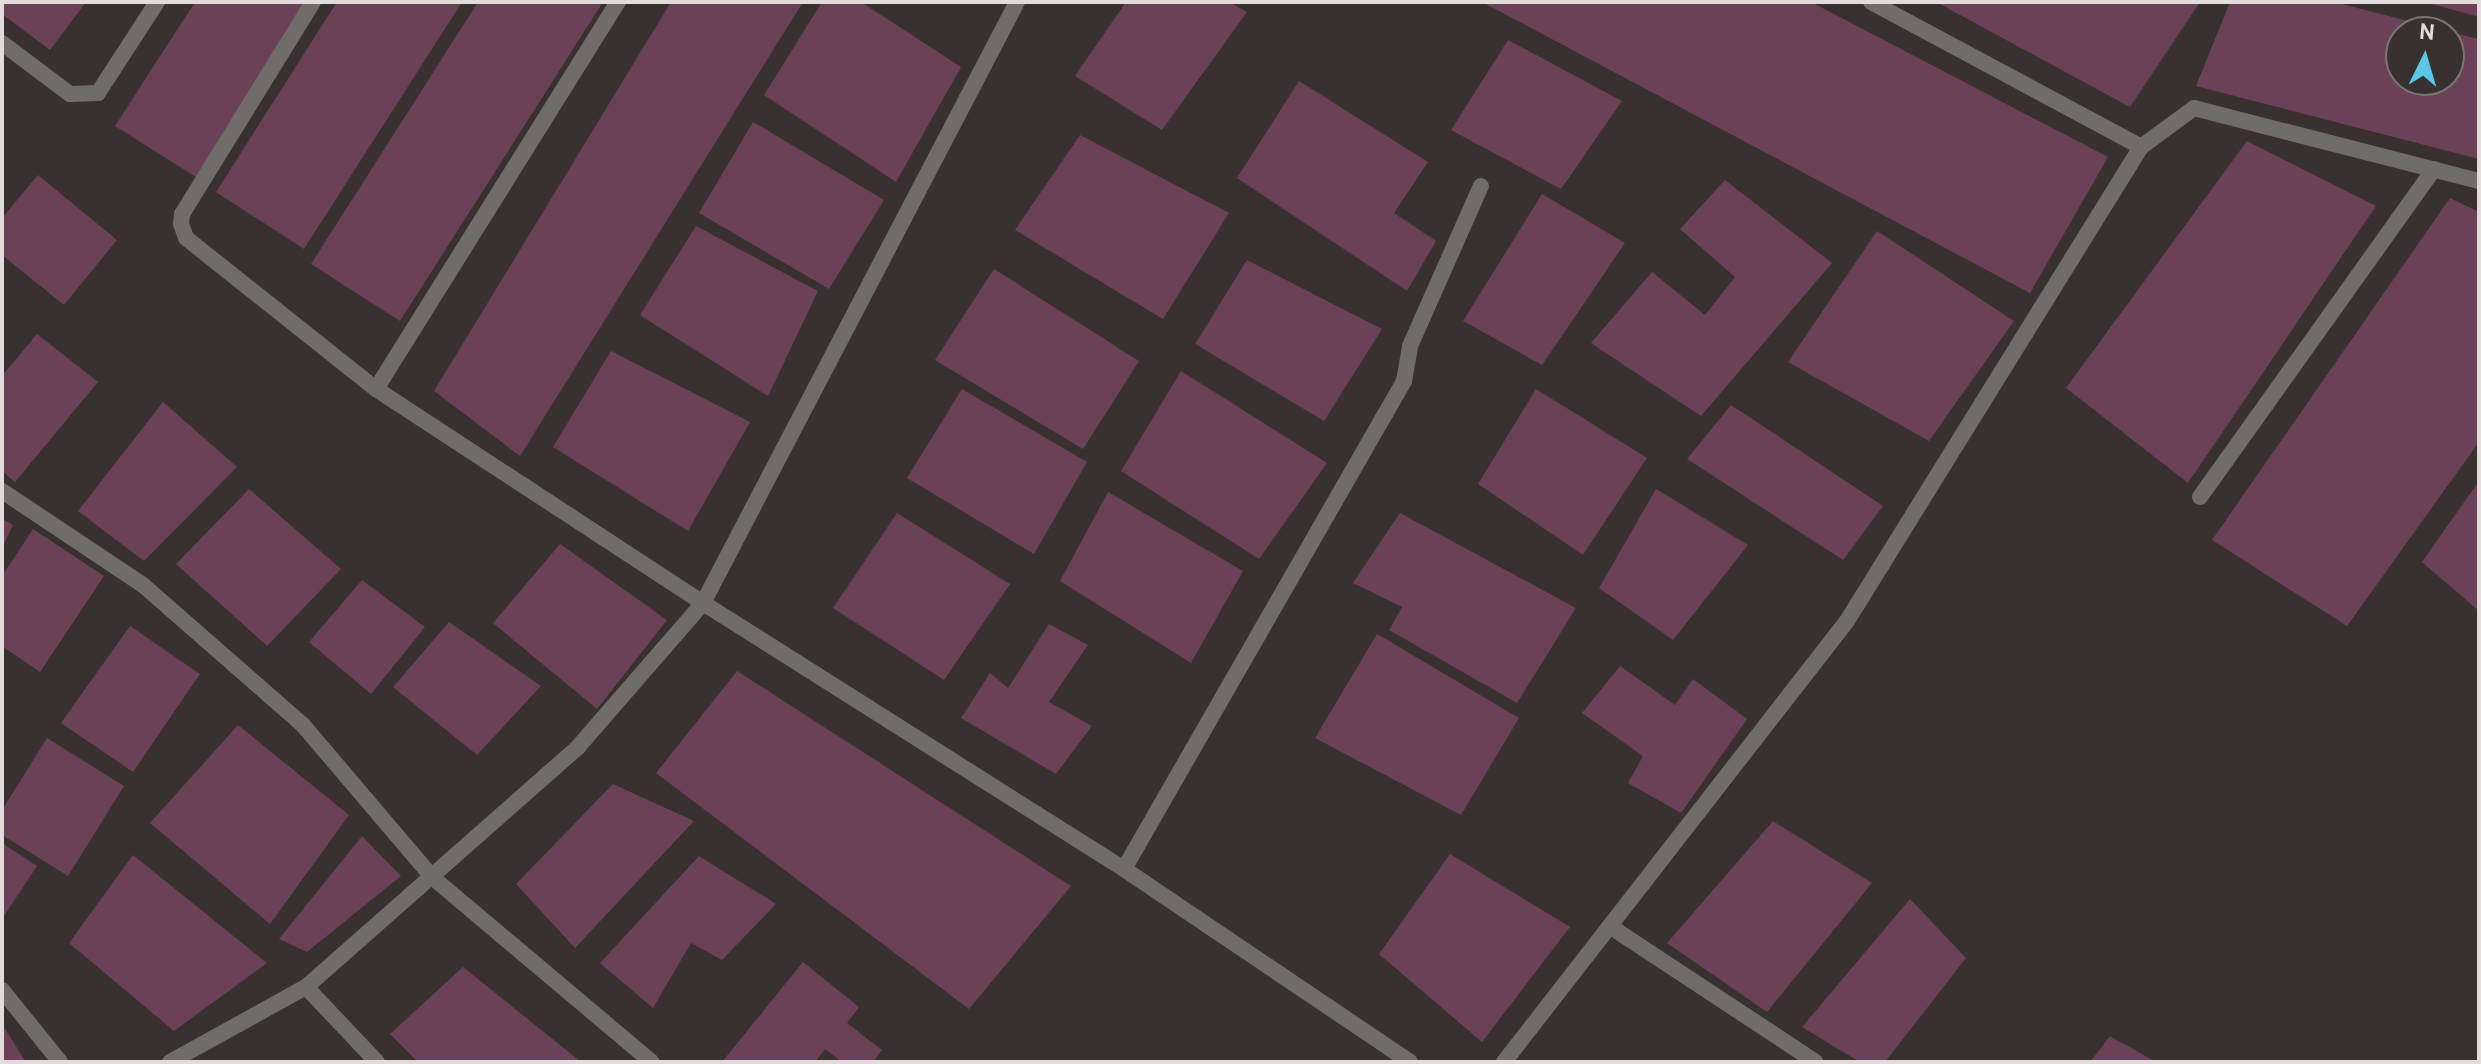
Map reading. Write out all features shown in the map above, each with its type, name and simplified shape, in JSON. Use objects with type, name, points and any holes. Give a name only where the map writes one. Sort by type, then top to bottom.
[{"type":"street","points":[[2,43],[70,94],[98,93],[157,2]]},
{"type":"street","points":[[313,2],[182,214],[181,224],[193,244],[376,389],[703,603],[1124,869],[1410,1062]]},
{"type":"street","points":[[376,389],[618,2]]},
{"type":"street","points":[[170,1062],[306,987],[578,747],[703,603],[1017,2]]},
{"type":"street","points":[[1871,2],[2141,147]]},
{"type":"street","points":[[1504,1062],[1847,621],[2141,147],[2194,108],[2479,181]]},
{"type":"street","points":[[2200,497],[2434,169]]},
{"type":"street","points":[[1124,869],[1404,381],[1410,346],[1481,186]]},
{"type":"street","points":[[2,491],[143,585],[302,724],[432,877],[652,1062]]},
{"type":"street","points":[[1611,927],[1816,1062]]},
{"type":"street","points":[[306,987],[377,1062]]},
{"type":"street","points":[[2,990],[60,1062]]},
{"type":"building","points":[[2,2],[86,2],[50,50],[2,14]]},
{"type":"building","points":[[195,2],[307,2],[196,177],[115,126]]},
{"type":"building","points":[[337,2],[462,2],[304,249],[216,192]]},
{"type":"building","points":[[478,2],[603,2],[400,321],[311,264]]},
{"type":"building","points":[[671,2],[803,2],[520,456],[434,391]]},
{"type":"building","points":[[822,2],[861,2],[961,67],[896,182],[764,95]]},
{"type":"building","points":[[1126,2],[1229,2],[1247,12],[1162,130],[1075,76]]},
{"type":"building","points":[[1482,2],[1811,2],[2108,157],[2030,293]]},
{"type":"building","points":[[1936,2],[2200,2],[2130,107]]},
{"type":"building","points":[[2230,2],[2334,2],[2389,16],[2385,16],[2385,96],[2465,96],[2465,36],[2479,39],[2479,159],[2196,86]]},
{"type":"building","points":[[2479,2],[2479,17],[2428,3]]},
{"type":"building","points":[[1508,40],[1622,101],[1561,189],[1451,130]]},
{"type":"building","points":[[1299,81],[1428,162],[1394,213],[1436,241],[1407,291],[1237,178]]},
{"type":"building","points":[[753,122],[884,200],[829,289],[699,213]]},
{"type":"building","points":[[1080,135],[1229,213],[1163,319],[1015,230]]},
{"type":"building","points":[[2247,141],[2376,206],[2188,483],[2066,388]]},
{"type":"building","points":[[38,175],[117,240],[64,305],[2,255],[2,218]]},
{"type":"building","points":[[1725,180],[1832,263],[1701,416],[1591,343],[1652,272],[1705,315],[1735,277],[1680,229]]},
{"type":"building","points":[[1542,194],[1625,243],[1542,365],[1463,321]]},
{"type":"building","points":[[2450,198],[2479,212],[2479,442],[2347,626],[2212,540]]},
{"type":"building","points":[[696,226],[818,291],[768,396],[640,315]]},
{"type":"building","points":[[1877,231],[2014,321],[1929,441],[1788,362]]},
{"type":"building","points":[[1247,260],[1382,329],[1324,421],[1195,344]]},
{"type":"building","points":[[994,269],[1139,361],[1083,449],[935,360]]},
{"type":"building","points":[[37,334],[98,382],[15,482],[2,471],[2,376]]},
{"type":"building","points":[[611,351],[750,422],[688,531],[553,447]]},
{"type":"building","points":[[1181,371],[1327,463],[1259,559],[1121,471]]},
{"type":"building","points":[[962,389],[1087,462],[1034,554],[907,478]]},
{"type":"building","points":[[1536,389],[1647,458],[1583,555],[1478,484]]},
{"type":"building","points":[[163,402],[237,467],[144,561],[78,511]]},
{"type":"building","points":[[1731,405],[1883,506],[1843,560],[1687,459]]},
{"type":"building","points":[[2479,481],[2479,611],[2422,562]]},
{"type":"building","points":[[249,489],[341,569],[267,646],[176,564]]},
{"type":"building","points":[[1656,489],[1748,545],[1673,640],[1599,588]]},
{"type":"building","points":[[1108,492],[1243,571],[1191,663],[1060,581]]},
{"type":"building","points":[[897,513],[1010,584],[944,680],[833,608]]},
{"type":"building","points":[[1400,513],[1576,608],[1517,703],[1389,630],[1402,607],[1353,583]]},
{"type":"building","points":[[2,519],[13,525],[2,548]]},
{"type":"building","points":[[33,529],[104,576],[40,672],[2,646],[2,576]]},
{"type":"building","points":[[560,544],[667,620],[597,709],[493,623]]},
{"type":"building","points":[[362,580],[425,627],[371,694],[309,642]]},
{"type":"building","points":[[449,622],[541,686],[477,755],[393,687]]},
{"type":"building","points":[[1049,624],[1088,645],[1049,702],[1092,726],[1056,774],[961,718],[990,673],[1008,688]]},
{"type":"building","points":[[130,626],[200,674],[133,772],[61,723]]},
{"type":"building","points":[[1377,634],[1519,718],[1461,815],[1315,738]]},
{"type":"building","points":[[1620,666],[1675,705],[1693,679],[1747,719],[1681,813],[1628,783],[1643,756],[1582,713]]},
{"type":"building","points":[[737,671],[1071,886],[969,1009],[656,773]]},
{"type":"building","points":[[238,725],[349,815],[270,924],[150,823]]},
{"type":"building","points":[[47,738],[124,786],[68,876],[2,835],[2,810]]},
{"type":"building","points":[[613,784],[694,821],[575,948],[516,884]]},
{"type":"building","points":[[1773,821],[1872,883],[1767,1012],[1667,943]]},
{"type":"building","points":[[362,836],[401,876],[307,952],[279,939]]},
{"type":"building","points":[[2,843],[37,866],[2,919]]},
{"type":"building","points":[[1450,854],[1570,927],[1482,1042],[1379,954]]},
{"type":"building","points":[[133,855],[267,963],[174,1031],[69,943]]},
{"type":"building","points":[[699,856],[776,904],[722,960],[691,943],[653,1008],[600,963]]},
{"type":"building","points":[[1910,899],[1966,958],[1885,1062],[1860,1062],[1802,1027]]},
{"type":"building","points":[[803,962],[859,1007],[847,1023],[882,1050],[873,1062],[842,1062],[825,1049],[815,1062],[722,1062]]},
{"type":"building","points":[[463,967],[581,1062],[418,1062],[390,1034]]},
{"type":"building","points":[[2,1024],[26,1062],[2,1062]]},
{"type":"building","points":[[2110,1036],[2156,1062],[2090,1062]]}]
